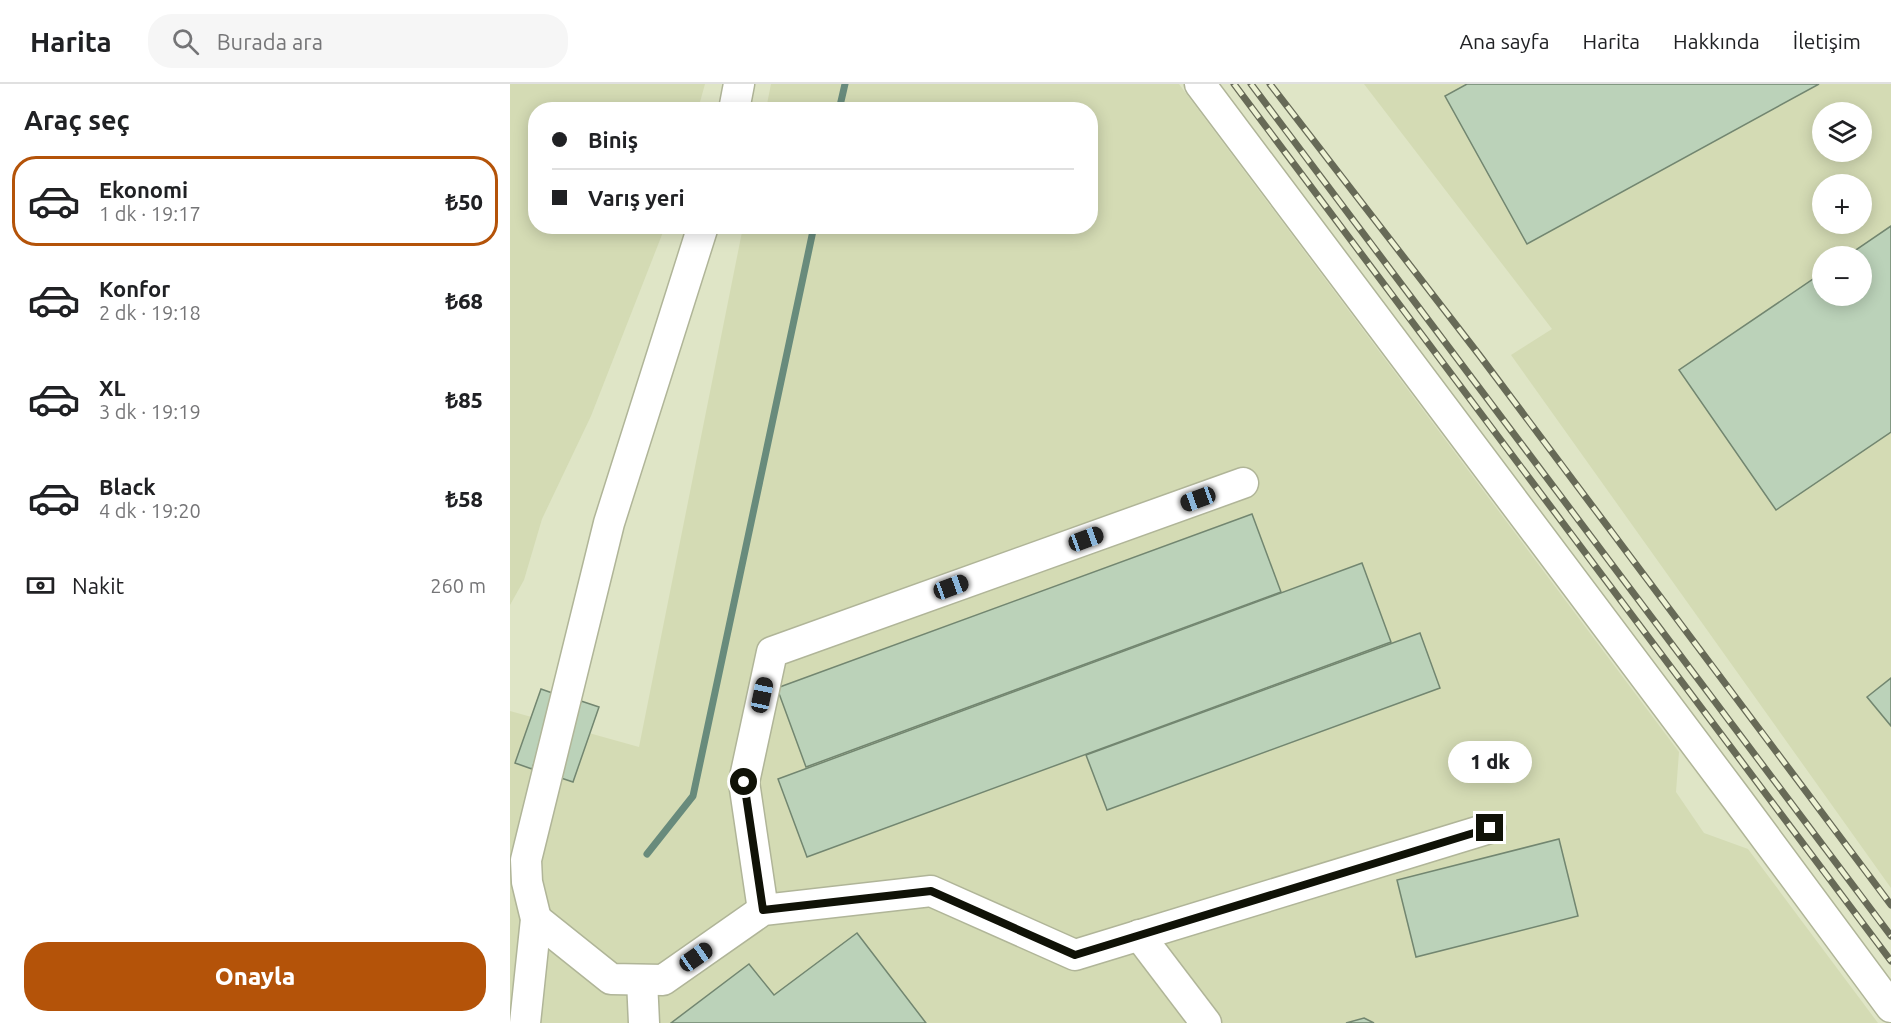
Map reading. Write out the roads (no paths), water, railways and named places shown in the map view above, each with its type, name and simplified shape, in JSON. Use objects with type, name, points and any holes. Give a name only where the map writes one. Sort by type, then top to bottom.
[{"type":"street","points":[[736,102],[740,84]]},
{"type":"street","points":[[1200,84],[1891,1007]]},
{"type":"street","points":[[525,1023],[536,919],[527,882],[526,860],[609,523],[700,234]]},
{"type":"street","points":[[763,910],[744,782],[772,651],[1243,483]]},
{"type":"street","points":[[536,919],[611,979],[663,980],[763,910],[931,891],[1075,955],[1490,828]]},
{"type":"street","points":[[1139,935],[1206,1023]]},
{"type":"street","points":[[642,980],[644,1023]]},
{"type":"waterway","points":[[841,102],[845,84]]},
{"type":"waterway","points":[[647,854],[693,796],[812,234]]},
{"type":"railway","points":[[1234,84],[1891,961]]},
{"type":"railway","points":[[1251,84],[1891,936]]},
{"type":"railway","points":[[1270,84],[1480,356],[1891,905]]}]
